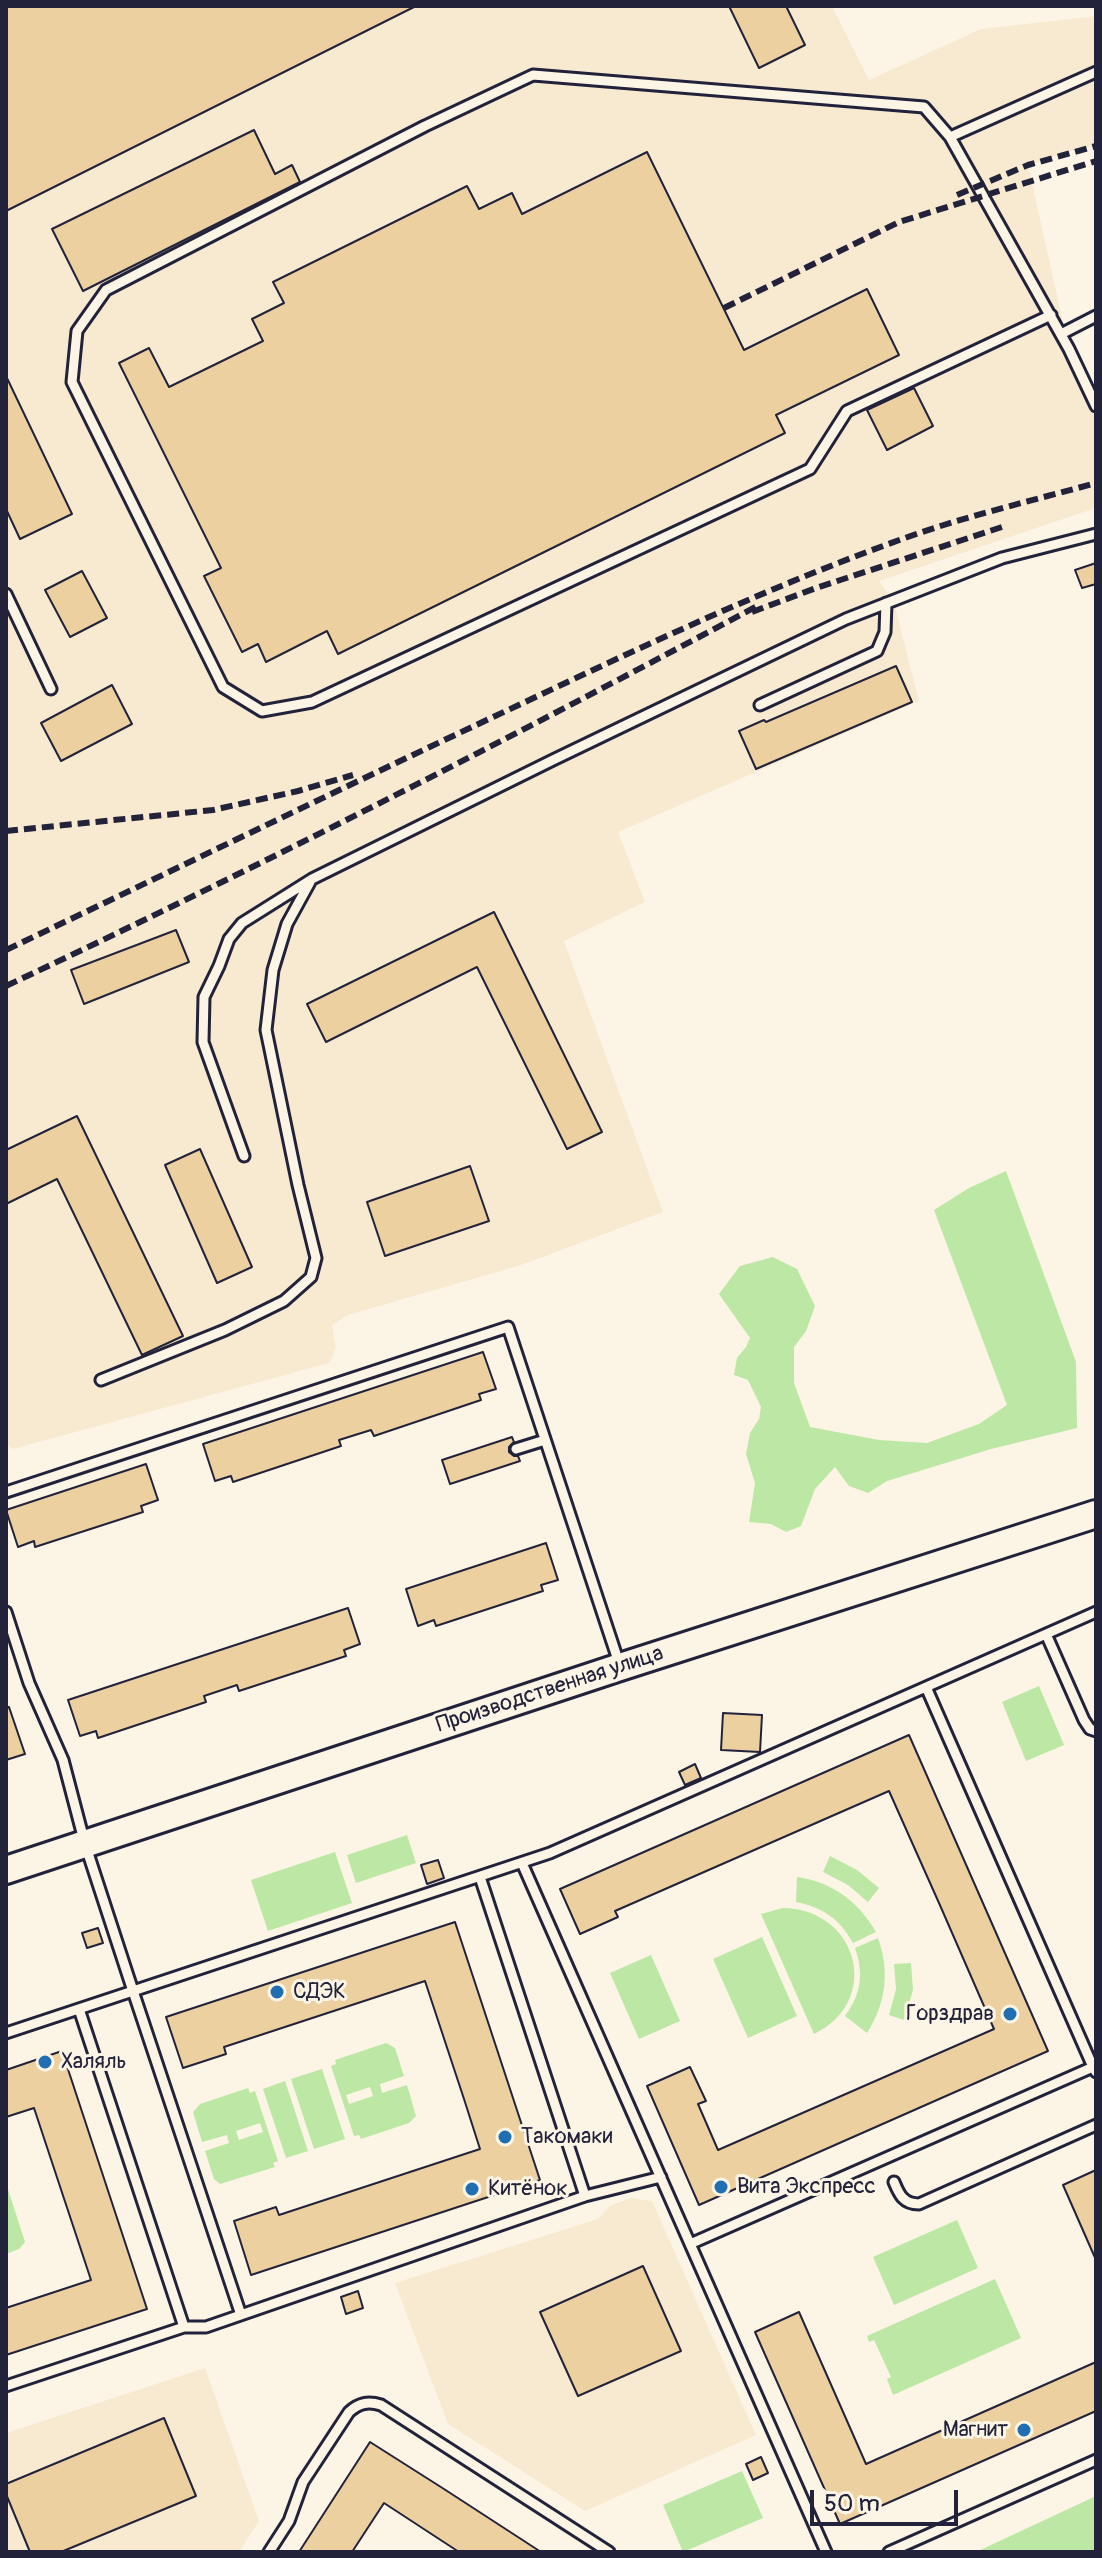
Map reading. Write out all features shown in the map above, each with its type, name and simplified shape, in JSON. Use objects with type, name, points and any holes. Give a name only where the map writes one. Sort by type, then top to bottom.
[{"type":"main road","name":"Производственная улица","points":[[6,1870],[1096,1514]]},
{"type":"lane","points":[[950,137],[1096,72]]},
{"type":"lane","points":[[1051,315],[847,411],[810,469],[312,702],[262,711],[223,687],[72,382],[77,331],[106,290],[425,126],[533,75],[924,107],[950,137],[1051,315],[1096,406]]},
{"type":"lane","points":[[1061,334],[1096,316]]},
{"type":"lane","points":[[244,1156],[203,1042],[204,997],[229,939],[242,923],[312,879],[846,619],[1002,558],[1096,534]]},
{"type":"lane","points":[[7,599],[51,689]]},
{"type":"lane","points":[[760,705],[877,651],[885,632],[886,603]]},
{"type":"lane","points":[[101,1380],[225,1330],[284,1301],[311,1277],[316,1258],[266,1030],[273,970],[287,924],[312,879]]},
{"type":"lane","points":[[6,1492],[508,1327],[620,1667]]},
{"type":"lane","points":[[516,1449],[545,1440]]},
{"type":"lane","points":[[6,1612],[29,1683],[63,1760],[85,1844],[241,2315]]},
{"type":"lane","points":[[6,2033],[550,1853],[1096,1612]]},
{"type":"lane","points":[[1046,1634],[1084,1720],[1090,1729],[1096,1731]]},
{"type":"lane","points":[[690,2244],[1095,2068],[926,1687]]},
{"type":"lane","points":[[522,1863],[826,2552]]},
{"type":"lane","points":[[480,1877],[585,2196]]},
{"type":"lane","points":[[79,2009],[184,2327]]},
{"type":"lane","points":[[894,2182],[901,2198],[919,2204],[1096,2125]]},
{"type":"lane","points":[[6,2386],[184,2327],[206,2327],[585,2196],[661,2177]]},
{"type":"lane","points":[[269,2552],[289,2521],[303,2482],[349,2412],[366,2403],[381,2405],[609,2552]]},
{"type":"lane","points":[[889,2552],[1096,2460]]},
{"type":"shaded area","points":[[6,6],[832,6],[869,80],[981,29],[1096,16],[1096,146],[1028,165],[1069,349],[1096,406],[1096,508],[879,581],[894,602],[919,701],[618,832],[645,902],[564,941],[663,1212],[521,1265],[348,1315],[332,1325],[336,1348],[329,1363],[13,1449],[6,1444]]},
{"type":"shaded area","points":[[630,2198],[652,2201],[756,2435],[585,2511],[448,2424],[395,2283],[598,2219],[610,2206]]},
{"type":"shaded area","points":[[205,2368],[259,2521],[239,2552],[6,2552],[6,2433]]},
{"type":"green space","points":[[1006,1171],[1076,1362],[1077,1428],[991,1449],[887,1481],[868,1493],[849,1486],[835,1467],[815,1489],[801,1526],[786,1532],[771,1524],[749,1522],[755,1483],[746,1454],[750,1433],[759,1419],[761,1407],[748,1380],[734,1375],[737,1358],[750,1338],[719,1294],[740,1266],[773,1257],[797,1269],[815,1306],[806,1331],[794,1347],[794,1383],[810,1427],[879,1440],[927,1443],[979,1424],[1007,1405],[934,1210],[969,1188]]},
{"type":"green space","points":[[1039,1686],[1064,1745],[1026,1761],[1002,1702]]},
{"type":"green space","points":[[407,1835],[416,1863],[356,1883],[347,1855]]},
{"type":"green space","points":[[335,1852],[352,1903],[268,1931],[251,1880]]},
{"type":"green space","points":[[830,1856],[857,1870],[879,1888],[868,1902],[848,1885],[823,1872]]},
{"type":"green space","points":[[797,1877],[833,1888],[861,1911],[876,1932],[853,1943],[829,1915],[796,1902]]},
{"type":"green space","points":[[783,1908],[809,1912],[829,1923],[844,1940],[852,1959],[854,1980],[849,2001],[836,2019],[814,2034],[761,1914]]},
{"type":"green space","points":[[762,1937],[797,2016],[748,2038],[713,1959]]},
{"type":"green space","points":[[878,1938],[884,1963],[884,1987],[867,2033],[845,2016],[855,2000],[859,1984],[855,1948]]},
{"type":"green space","points":[[651,1955],[680,2021],[639,2039],[610,1973]]},
{"type":"green space","points":[[911,1963],[913,1990],[904,2020],[889,2015],[896,1989],[894,1964]]},
{"type":"green space","points":[[386,2043],[395,2048],[404,2076],[380,2084],[382,2093],[407,2085],[416,2116],[409,2123],[361,2139],[359,2135],[354,2136],[331,2066],[336,2064],[335,2060]],"holes":[[[370,2087],[373,2096],[349,2104],[346,2095]]]},
{"type":"green space","points":[[322,2069],[345,2139],[314,2149],[291,2079]]},
{"type":"green space","points":[[285,2081],[308,2151],[286,2158],[263,2089]]},
{"type":"green space","points":[[248,2088],[250,2093],[255,2091],[278,2161],[273,2163],[275,2167],[220,2184],[214,2179],[205,2151],[229,2143],[227,2135],[202,2142],[193,2112],[200,2104]],"holes":[[[260,2123],[263,2132],[239,2140],[236,2131]]]},
{"type":"green space","points":[[6,2183],[25,2242],[19,2249],[6,2254]]},
{"type":"green space","points":[[957,2220],[978,2268],[894,2305],[873,2257]]},
{"type":"green space","points":[[995,2279],[1021,2338],[893,2395],[887,2379],[891,2377],[874,2340],[869,2342],[867,2336]]},
{"type":"green space","points":[[742,2471],[763,2518],[683,2552],[663,2505]]},
{"type":"green space","points":[[1096,2496],[1096,2552],[976,2552]]},
{"type":"building","points":[[6,6],[416,6],[6,211]]},
{"type":"building","points":[[729,6],[786,6],[805,45],[759,68]]},
{"type":"building","points":[[254,130],[275,174],[292,165],[300,182],[83,291],[52,229]]},
{"type":"building","points":[[647,152],[744,350],[867,289],[899,355],[776,415],[785,433],[338,654],[327,631],[266,662],[258,644],[242,652],[204,576],[221,568],[119,363],[149,348],[169,387],[263,341],[252,319],[284,303],[273,282],[467,186],[479,209],[512,193],[522,214]]},
{"type":"building","points":[[6,376],[72,514],[20,539],[6,509]]},
{"type":"building","points":[[914,388],[933,426],[887,450],[867,410]]},
{"type":"building","points":[[1096,563],[1096,584],[1082,588],[1075,570]]},
{"type":"building","points":[[82,571],[107,618],[70,637],[45,590]]},
{"type":"building","points":[[896,666],[912,702],[756,769],[739,731]]},
{"type":"building","points":[[112,685],[132,724],[61,761],[41,723]]},
{"type":"building","points":[[494,912],[602,1132],[567,1149],[477,967],[326,1042],[307,1004]]},
{"type":"building","points":[[176,930],[189,962],[84,1004],[71,970]]},
{"type":"building","points":[[77,1116],[183,1336],[142,1355],[57,1179],[6,1204],[6,1150]]},
{"type":"building","points":[[200,1149],[252,1267],[217,1283],[165,1165]]},
{"type":"building","points":[[470,1166],[489,1221],[385,1256],[367,1202]]},
{"type":"building","points":[[483,1352],[496,1389],[479,1394],[481,1400],[374,1436],[371,1430],[339,1440],[341,1446],[233,1482],[231,1476],[215,1481],[203,1444]]},
{"type":"building","points":[[512,1437],[514,1442],[509,1452],[518,1456],[520,1461],[450,1484],[442,1460]]},
{"type":"building","points":[[146,1464],[158,1500],[141,1506],[143,1512],[35,1547],[34,1541],[18,1547],[6,1510]]},
{"type":"building","points":[[546,1543],[558,1580],[541,1585],[543,1591],[436,1626],[434,1620],[418,1626],[406,1589]]},
{"type":"building","points":[[348,1608],[360,1644],[344,1650],[346,1656],[239,1691],[237,1685],[204,1696],[206,1702],[98,1738],[96,1731],[80,1736],[68,1700]]},
{"type":"building","points":[[9,1707],[25,1754],[6,1760],[6,1708]]},
{"type":"building","points":[[723,1713],[762,1715],[760,1752],[721,1750]]},
{"type":"building","points":[[909,1735],[1048,2051],[699,2205],[647,2086],[690,2067],[706,2101],[698,2104],[718,2150],[994,2029],[939,1903],[889,1791],[615,1911],[618,1917],[580,1934],[560,1889]]},
{"type":"building","points":[[695,1764],[701,1778],[685,1785],[679,1772]]},
{"type":"building","points":[[438,1860],[444,1878],[427,1884],[421,1865]]},
{"type":"building","points":[[455,1922],[540,2180],[251,2275],[234,2221],[276,2207],[279,2215],[480,2149],[464,2099],[425,1981],[224,2047],[226,2054],[183,2068],[166,2017]]},
{"type":"building","points":[[98,1928],[103,1943],[87,1948],[82,1933]]},
{"type":"building","points":[[62,2051],[147,2309],[6,2355],[6,2308],[91,2280],[34,2108],[6,2117],[6,2070]]},
{"type":"building","points":[[1096,2170],[1096,2260],[1063,2185]]},
{"type":"building","points":[[643,2266],[681,2351],[578,2396],[540,2312]]},
{"type":"building","points":[[358,2291],[363,2308],[346,2314],[341,2297]]},
{"type":"building","points":[[799,2312],[866,2464],[1096,2362],[1096,2411],[840,2524],[755,2332]]},
{"type":"building","points":[[164,2418],[196,2496],[61,2552],[30,2552],[6,2494],[6,2484]]},
{"type":"building","points":[[370,2442],[541,2552],[459,2552],[384,2503],[352,2552],[299,2552]]},
{"type":"building","points":[[761,2457],[768,2473],[753,2480],[746,2464]]},
{"type":"railway","points":[[957,195],[1028,165],[1096,146]]},
{"type":"railway","points":[[724,308],[899,222],[1096,161]]},
{"type":"railway","points":[[6,950],[393,764],[670,634],[770,591],[922,532],[1096,483]]},
{"type":"railway","points":[[752,612],[1005,526]]},
{"type":"railway","points":[[6,986],[385,800],[759,605]]},
{"type":"railway","points":[[6,831],[213,810],[353,775]]},
{"type":"place","name":"СДЭК","points":[[277,1992]]},
{"type":"place","name":"Горздрав","points":[[1010,2014]]},
{"type":"place","name":"Халяль","points":[[45,2062]]},
{"type":"place","name":"Такомаки","points":[[505,2137]]},
{"type":"place","name":"Вита Экспресс","points":[[721,2187]]},
{"type":"place","name":"Китёнок","points":[[472,2189]]},
{"type":"place","name":"Магнит","points":[[1024,2430]]}]
